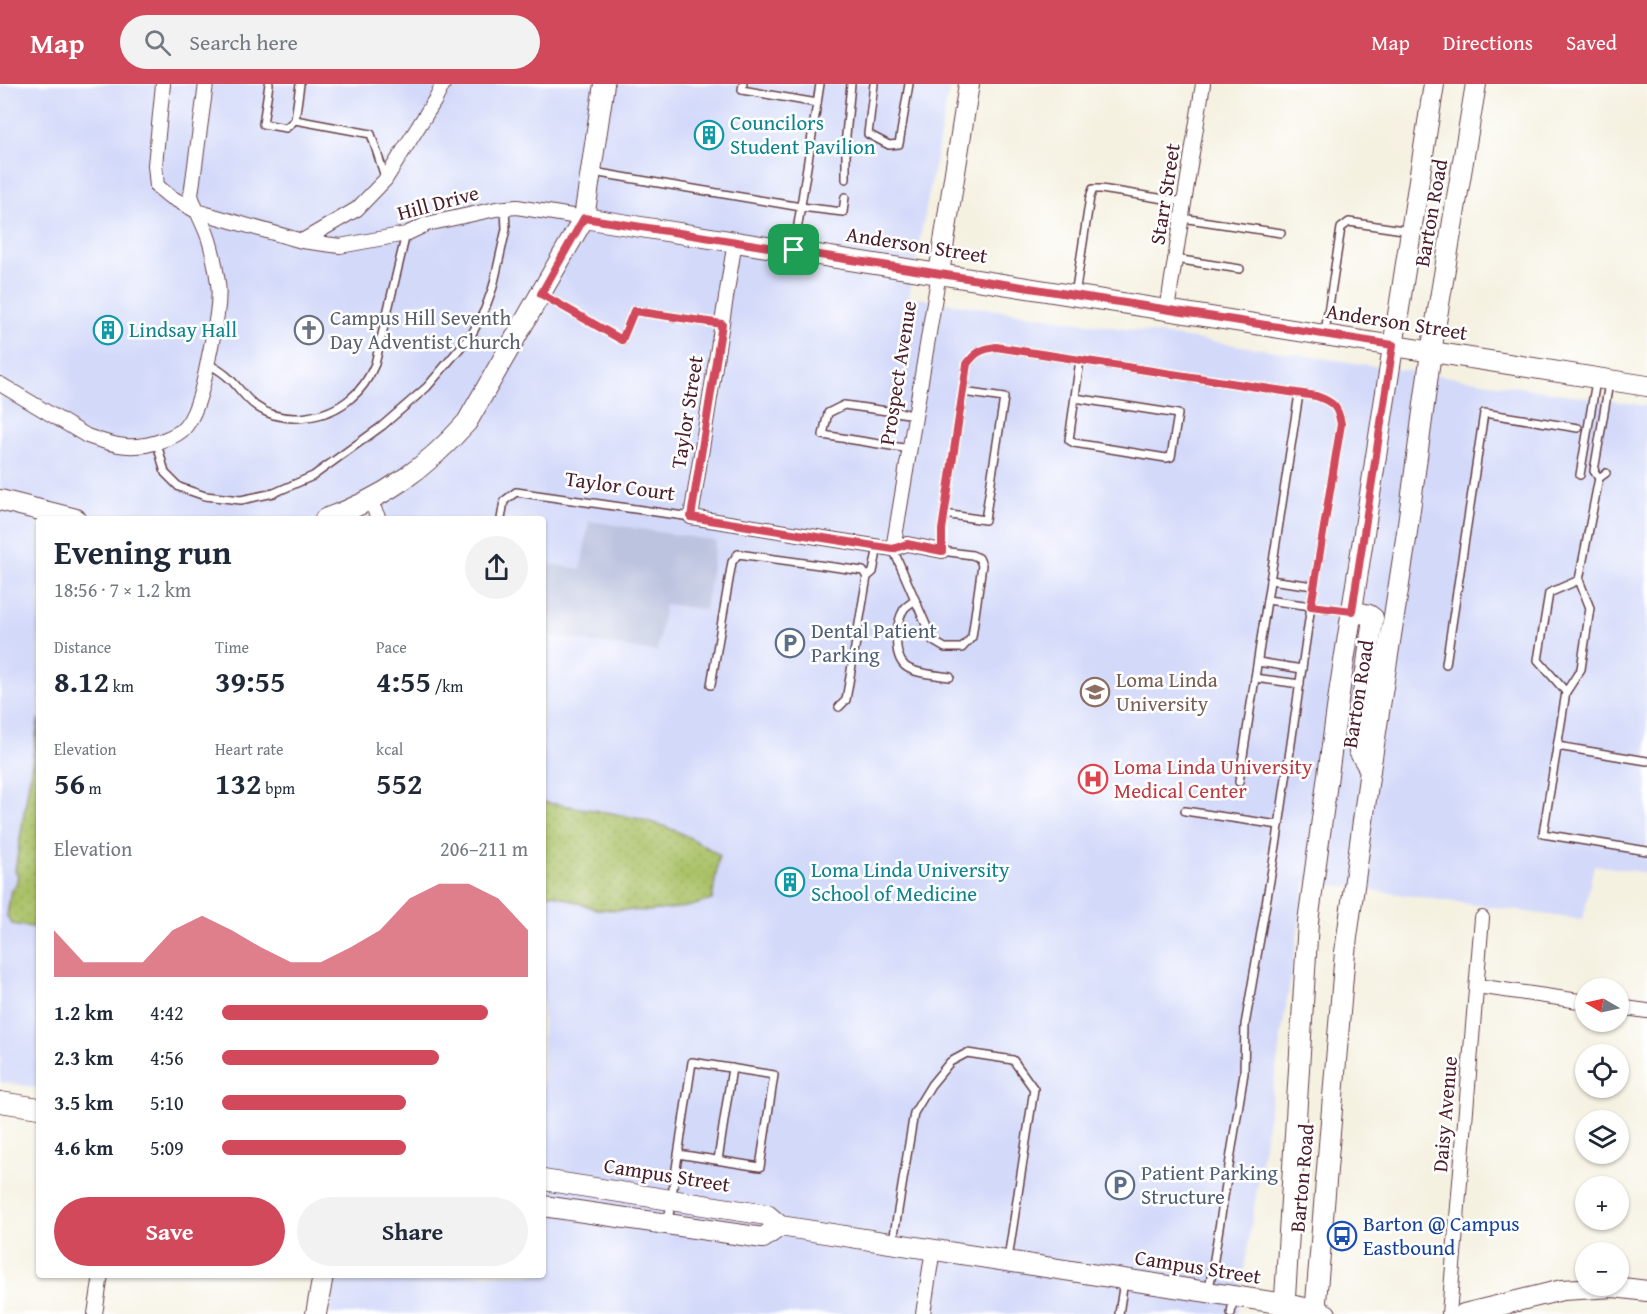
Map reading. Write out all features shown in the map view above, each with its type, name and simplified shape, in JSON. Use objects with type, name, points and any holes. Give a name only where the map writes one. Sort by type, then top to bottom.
[{"type":"main road","points":[[332,516],[370,501],[411,475],[444,447],[467,422],[584,218],[603,84]]},
{"type":"main road","name":"Prospect Avenue","points":[[939,273],[969,84]]},
{"type":"main road","name":"Barton Road","points":[[1284,1309],[1308,922],[1352,611],[1434,84]]},
{"type":"main road","name":"Barton Road","points":[[1318,1313],[1345,952],[1431,352],[1476,84]]},
{"type":"main road","name":"Anderson Street","points":[[584,218],[1647,386]]},
{"type":"main road","points":[[0,500],[64,516]]},
{"type":"main road","points":[[1352,611],[1373,618],[1357,739],[1359,751],[1370,770]]},
{"type":"main road","points":[[0,1102],[36,1108]]},
{"type":"main road","name":"Campus Street","points":[[546,1180],[767,1215],[780,1226],[1208,1293],[1232,1305],[1318,1313]]},
{"type":"main road","points":[[546,1206],[763,1238],[780,1226]]},
{"type":"main road","points":[[316,1314],[322,1278]]},
{"type":"main road","points":[[1464,1314],[1562,1290],[1614,1287],[1647,1291]]},
{"type":"street","points":[[163,84],[156,165],[157,186],[169,196],[196,211]]},
{"type":"street","points":[[1,384],[87,436],[122,446],[141,447],[157,443],[174,436],[190,421],[208,363],[214,333],[218,285],[208,236],[191,195],[206,84]]},
{"type":"street","points":[[302,241],[357,209],[385,180],[443,84]]},
{"type":"street","name":"Starr Street","points":[[1167,310],[1203,84]]},
{"type":"street","name":"Hill Drive","points":[[196,211],[302,241],[340,246],[406,234],[427,224],[496,209],[517,207],[584,218]]},
{"type":"street","name":"Taylor Street","points":[[691,517],[735,241]]},
{"type":"street","name":"Prospect Avenue","points":[[893,549],[939,273]]},
{"type":"street","points":[[370,501],[378,516]]},
{"type":"street","name":"Taylor Court","points":[[691,517],[893,549]]},
{"type":"street","points":[[893,549],[907,544],[942,551]]},
{"type":"street","name":"Daisy Avenue","points":[[1449,1314],[1482,918]]},
{"type":"street","points":[[1477,986],[1575,1000]]},
{"type":"street","points":[[1629,1008],[1647,1011]]},
{"type":"street","points":[[923,1314],[933,1249]]},
{"type":"street","points":[[95,1314],[101,1278]]},
{"type":"lane","points":[[269,84],[263,124],[286,128],[295,120],[300,84]]},
{"type":"lane","points":[[743,84],[742,90],[817,103]]},
{"type":"lane","points":[[794,250],[820,84]]},
{"type":"lane","points":[[846,179],[847,115],[851,84]]},
{"type":"lane","points":[[874,84],[868,134],[889,145],[899,144],[909,84]]},
{"type":"lane","points":[[295,120],[371,134],[385,180]]},
{"type":"lane","points":[[591,172],[843,212],[845,197]]},
{"type":"lane","points":[[1075,295],[1093,189],[1184,202]]},
{"type":"lane","points":[[157,443],[165,473],[179,487],[205,496],[241,500],[274,493],[313,476],[382,426],[427,387],[472,334],[493,287],[507,229],[505,208]]},
{"type":"lane","points":[[1182,218],[1281,233]]},
{"type":"lane","points":[[1324,335],[1341,228],[1350,222],[1411,231]]},
{"type":"lane","points":[[208,363],[230,379],[255,406],[273,415],[303,417],[322,414],[352,398],[370,375],[375,364],[406,234]]},
{"type":"lane","points":[[1175,260],[1240,269]]},
{"type":"lane","points":[[541,294],[622,340],[634,311],[722,324]]},
{"type":"lane","points":[[893,549],[933,641],[945,648],[962,648],[972,637],[982,566],[979,558],[972,555],[942,551],[942,530],[967,364],[975,354],[983,349],[996,347],[1316,396],[1331,402],[1340,413],[1341,424],[1314,586],[1279,825],[1245,1025],[1244,1073],[1208,1293]]},
{"type":"lane","points":[[1075,398],[1178,414],[1171,457],[1074,443],[1069,440],[1080,360]]},
{"type":"lane","points":[[1599,478],[1594,471],[1603,379]]},
{"type":"lane","points":[[1580,475],[1603,379]]},
{"type":"lane","points":[[944,514],[985,520],[1004,398],[963,392]]},
{"type":"lane","points":[[1239,782],[1299,394]]},
{"type":"lane","points":[[910,449],[824,435],[828,413],[844,405],[916,415]]},
{"type":"lane","points":[[1446,664],[1484,413],[1578,428]]},
{"type":"lane","points":[[1606,473],[1599,478],[1579,579],[1590,608],[1581,669],[1566,692],[1543,834],[1647,851]]},
{"type":"lane","name":"Taylor Court","points":[[502,516],[504,501],[516,492],[691,517]]},
{"type":"lane","points":[[839,707],[846,700],[867,577],[873,572],[878,546]]},
{"type":"lane","points":[[711,686],[732,562],[738,554],[862,571],[867,577]]},
{"type":"lane","points":[[1566,692],[1538,660],[1549,593],[1579,579]]},
{"type":"lane","points":[[1270,580],[1314,586]]},
{"type":"lane","points":[[915,600],[905,607],[899,621],[896,642],[898,655],[906,667],[919,672],[950,677]]},
{"type":"lane","points":[[1267,600],[1352,611]]},
{"type":"lane","points":[[1258,662],[1302,669]]},
{"type":"lane","points":[[1255,678],[1300,684]]},
{"type":"lane","points":[[1557,746],[1647,761]]},
{"type":"lane","points":[[1185,811],[1279,825]]},
{"type":"lane","points":[[893,1243],[914,1113],[931,1085],[950,1062],[967,1053],[1013,1060],[1034,1089],[1008,1261]]},
{"type":"lane","points":[[667,1225],[692,1062],[774,1075],[760,1167],[678,1154]]},
{"type":"lane","points":[[718,1160],[732,1068]]},
{"type":"lane","points":[[1119,1314],[1124,1280]]},
{"type":"shaded area","name":"Loma Linda University","points":[[0,84],[950,84],[909,297],[1647,406],[1647,873],[1594,865],[1583,920],[1306,881],[1237,1314],[329,1314],[335,1278],[546,1278],[546,516],[36,516],[36,1088],[0,1082]]},
{"type":"shaded area","points":[[589,521],[716,541],[705,610],[665,604],[657,652],[546,635],[546,563],[581,569]]},
{"type":"green space","points":[[36,737],[36,928],[12,924],[7,916],[11,889],[16,885],[18,875],[15,871]]},
{"type":"green space","points":[[546,802],[636,818],[666,827],[719,855],[712,900],[687,907],[649,911],[596,909],[553,894],[546,895]]},
{"type":"place","name":"Councilors Student Pavilion","points":[[709,135]]},
{"type":"place","name":"Lindsay Hall","points":[[108,330]]},
{"type":"place","name":"Campus Hill Seventh Day Adventist Church","points":[[309,330]]},
{"type":"place","name":"Dental Patient Parking","points":[[790,643]]},
{"type":"place","name":"Loma Linda University","points":[[1095,692]]},
{"type":"place","name":"Loma Linda University Medical Center","points":[[1093,779]]},
{"type":"place","name":"Loma Linda University School of Medicine","points":[[790,882]]},
{"type":"place","name":"Patient Parking Structure","points":[[1120,1185]]},
{"type":"place","name":"Barton @ Campus Eastbound","points":[[1342,1236]]},
{"type":"route","points":[[584,218],[794,250],[1393,345],[1352,611],[1311,606],[1341,424],[1340,413],[1331,402],[1316,396],[996,347],[983,349],[975,354],[967,364],[942,530],[942,551],[907,544],[893,549],[691,517],[722,324],[634,311],[622,340],[541,294],[584,218]]}]
